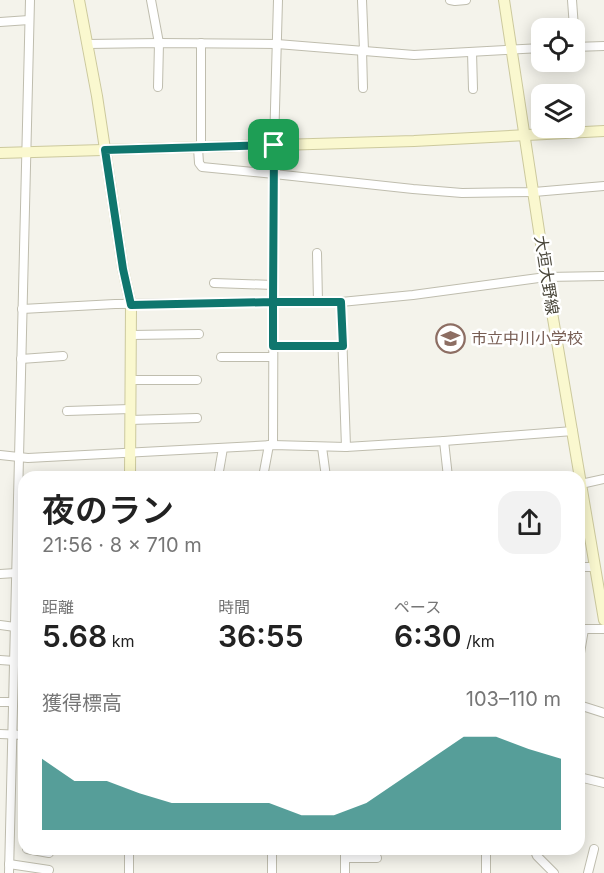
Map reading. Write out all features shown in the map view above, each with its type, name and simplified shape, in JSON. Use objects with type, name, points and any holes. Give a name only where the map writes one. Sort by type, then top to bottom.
[{"type":"street","points":[[19,471],[30,0]]},
{"type":"street","points":[[79,0],[97,96],[123,269],[131,305],[130,471]]},
{"type":"street","points":[[151,0],[159,43],[158,87]]},
{"type":"street","points":[[264,471],[271,445],[278,0]]},
{"type":"street","points":[[362,0],[363,88]]},
{"type":"street","points":[[450,0],[466,0]]},
{"type":"street","name":"大垣大野線","points":[[504,0],[546,277],[579,471]]},
{"type":"street","points":[[572,0],[573,18]]},
{"type":"street","points":[[0,22],[29,20]]},
{"type":"street","points":[[87,44],[278,44],[414,55],[531,48]]},
{"type":"street","points":[[201,44],[199,163],[202,167],[462,193],[534,192],[604,186]]},
{"type":"street","points":[[585,47],[604,46]]},
{"type":"street","points":[[472,52],[473,89]]},
{"type":"street","points":[[0,153],[525,136],[604,131]]},
{"type":"street","points":[[317,254],[318,302]]},
{"type":"street","points":[[22,309],[115,304],[341,302],[546,277],[604,278]]},
{"type":"street","points":[[214,283],[273,285]]},
{"type":"street","points":[[341,302],[346,447]]},
{"type":"street","points":[[130,335],[199,334]]},
{"type":"street","points":[[273,346],[343,346]]},
{"type":"street","points":[[21,359],[63,356]]},
{"type":"street","points":[[221,357],[273,357]]},
{"type":"street","points":[[130,380],[197,380]]},
{"type":"street","points":[[67,411],[197,418]]},
{"type":"street","points":[[0,454],[28,458],[271,445],[346,447],[573,430]]},
{"type":"street","points":[[444,441],[447,471]]},
{"type":"street","points":[[322,447],[325,471]]},
{"type":"street","points":[[219,471],[223,448]]},
{"type":"street","points":[[585,483],[604,479]]},
{"type":"street","points":[[18,496],[16,573],[18,594]]},
{"type":"street","name":"大垣大野線","points":[[585,508],[604,620]]},
{"type":"street","points":[[585,567],[595,567]]},
{"type":"street","points":[[0,574],[16,573]]},
{"type":"street","points":[[18,620],[15,627],[7,869],[49,870]]},
{"type":"street","points":[[0,625],[15,627]]},
{"type":"street","points":[[585,629],[604,629]]},
{"type":"street","points":[[0,660],[14,661]]},
{"type":"street","points":[[0,702],[13,702]]},
{"type":"street","points":[[585,707],[604,713]]},
{"type":"street","points":[[0,734],[18,735]]},
{"type":"street","points":[[585,778],[604,783]]},
{"type":"street","points":[[9,846],[18,848]]},
{"type":"street","points":[[588,873],[594,849]]},
{"type":"street","points":[[129,855],[129,873]]},
{"type":"street","points":[[272,855],[272,873]]},
{"type":"street","points":[[345,855],[345,873]]},
{"type":"street","points":[[353,855],[377,858]]},
{"type":"street","points":[[486,855],[486,873]]},
{"type":"street","points":[[537,855],[554,873]]},
{"type":"place","name":"市立中川小学校","points":[[450,338]]},
{"type":"route","points":[[274,145],[105,150],[123,269],[131,305],[273,302],[273,346],[343,346],[341,302],[273,302],[274,145]]}]
